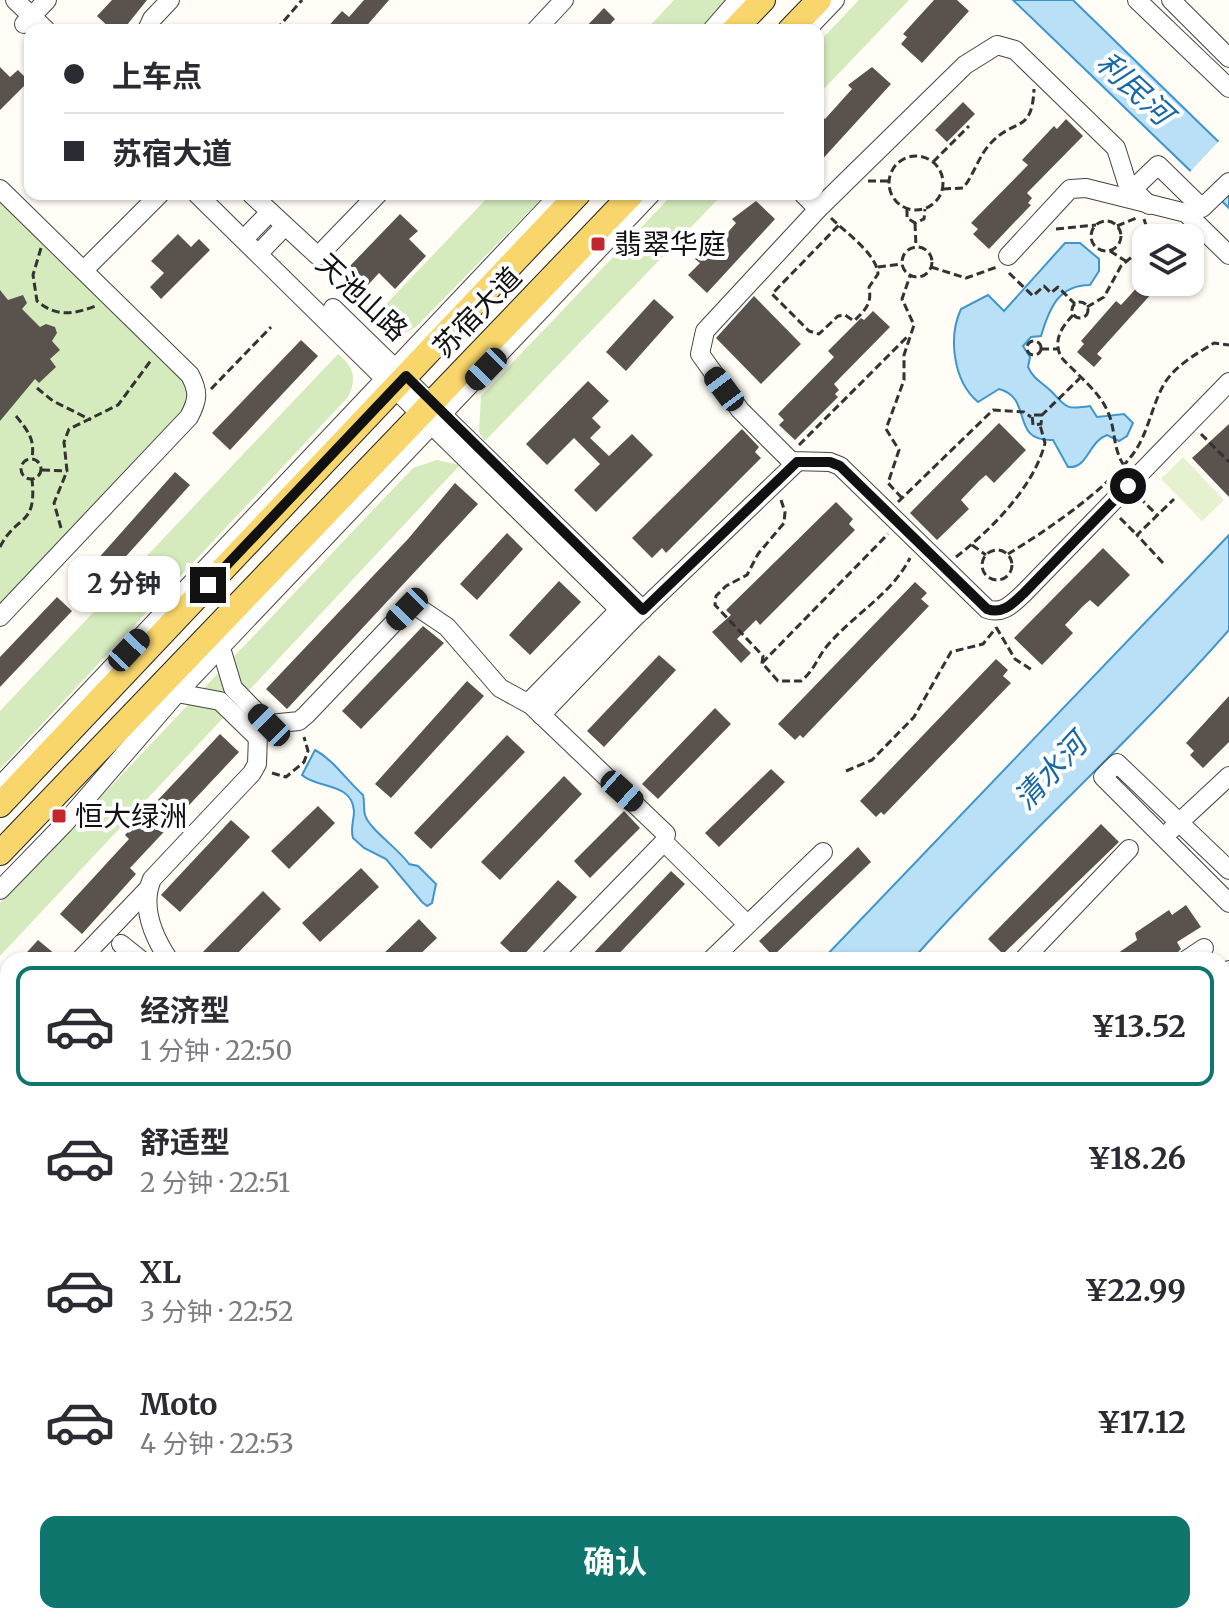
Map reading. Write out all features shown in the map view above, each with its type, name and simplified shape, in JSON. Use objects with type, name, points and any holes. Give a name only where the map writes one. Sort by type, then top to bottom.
[{"type":"main road","points":[[740,24],[763,0]]},
{"type":"main road","points":[[796,24],[819,0]]},
{"type":"main road","name":"苏宿大道","points":[[0,805],[396,376],[572,200]]},
{"type":"main road","name":"苏宿大道","points":[[0,853],[434,413],[627,200]]},
{"type":"street","points":[[15,0],[28,24]]},
{"type":"street","points":[[28,24],[47,0]]},
{"type":"street","points":[[150,24],[170,0]]},
{"type":"street","points":[[542,24],[564,0]]},
{"type":"street","points":[[717,24],[738,0]]},
{"type":"street","points":[[813,24],[835,0]]},
{"type":"street","points":[[1137,0],[1229,88]]},
{"type":"street","points":[[1171,0],[1229,58]]},
{"type":"street","points":[[0,2],[28,24]]},
{"type":"street","points":[[1158,165],[1138,173],[1015,50],[997,45],[982,53],[819,208],[705,331],[700,354],[740,410],[792,460],[830,462],[840,466],[987,609],[995,612],[1007,608],[1229,382]]},
{"type":"street","points":[[1116,148],[1132,190],[1146,209]]},
{"type":"street","points":[[1132,190],[1158,165]]},
{"type":"street","points":[[1158,165],[1197,203]]},
{"type":"street","points":[[1197,203],[1229,166]]},
{"type":"street","points":[[1197,203],[1229,182]]},
{"type":"street","points":[[0,189],[190,375],[197,389],[197,403],[189,417],[0,617]]},
{"type":"street","points":[[1008,256],[1070,189],[1106,192],[1146,209],[1172,206],[1186,213],[1229,255]]},
{"type":"street","points":[[84,270],[154,200]]},
{"type":"street","name":"天池山路","points":[[204,200],[248,235],[396,376],[631,613]]},
{"type":"street","name":"天池山路","points":[[219,200],[248,235]]},
{"type":"street","points":[[257,200],[318,256],[372,200]]},
{"type":"street","points":[[0,786],[396,376],[555,200]]},
{"type":"street","points":[[0,890],[64,824],[177,693],[434,413],[645,200]]},
{"type":"street","points":[[810,200],[819,208]]},
{"type":"street","points":[[248,235],[270,212]]},
{"type":"street","points":[[263,249],[285,226]]},
{"type":"street","points":[[535,709],[792,460]]},
{"type":"street","points":[[263,731],[306,715],[407,609],[416,606],[458,638],[500,688],[535,709],[663,828],[664,842],[746,923]]},
{"type":"street","points":[[88,952],[148,889],[152,879],[257,764],[263,731],[233,688],[221,648]]},
{"type":"street","points":[[177,693],[220,701],[263,731]]},
{"type":"street","points":[[1229,870],[1117,763],[1103,777],[1229,903]]},
{"type":"street","points":[[1163,838],[1229,776]]},
{"type":"street","points":[[557,952],[664,842]]},
{"type":"street","points":[[1031,952],[1129,849]]},
{"type":"street","points":[[719,952],[823,852]]},
{"type":"street","points":[[148,889],[149,919],[164,952]]},
{"type":"street","points":[[121,944],[131,952]]},
{"type":"street","points":[[1198,952],[1204,948]]},
{"type":"path","points":[[281,24],[302,0]]},
{"type":"path","points":[[943,189],[963,188],[989,145],[1030,117],[1034,69]]},
{"type":"path","points":[[933,162],[969,126]]},
{"type":"path","points":[[912,157],[933,162],[941,172],[943,189],[933,204],[925,209],[907,209],[899,205],[889,190],[891,172],[903,159],[912,157]]},
{"type":"path","points":[[819,208],[839,225],[878,267],[878,274],[869,287],[871,301],[867,309],[854,321],[845,315],[838,316],[819,334],[809,331],[772,294],[839,225]]},
{"type":"path","points":[[907,209],[907,218],[915,223]]},
{"type":"path","points":[[915,223],[924,219],[925,209]]},
{"type":"path","points":[[1034,227],[1050,231],[1072,224],[1096,225],[1104,221],[1117,226],[1135,221],[1146,209]]},
{"type":"path","points":[[915,223],[916,248]]},
{"type":"path","points":[[1096,225],[1091,233],[1092,243],[1127,262]]},
{"type":"path","points":[[1109,250],[1120,240],[1117,226]]},
{"type":"path","points":[[45,233],[33,275],[37,301],[56,313],[70,314],[112,299]]},
{"type":"path","points":[[910,276],[902,264],[904,255],[916,248]]},
{"type":"path","points":[[910,276],[924,275],[931,267],[929,253],[916,248]]},
{"type":"path","points":[[1073,315],[1083,318],[1087,307],[1104,297],[1116,273],[1132,258]]},
{"type":"path","points":[[878,267],[902,264]]},
{"type":"path","points":[[931,267],[966,278],[975,272],[989,272],[1001,264],[1033,296],[1044,286],[1051,293],[1058,287],[1075,304]]},
{"type":"path","points":[[792,460],[909,335],[914,325],[902,299],[910,276]]},
{"type":"path","points":[[1075,304],[1081,302],[1087,307]]},
{"type":"path","points":[[1075,304],[1073,315],[1058,336],[1057,349],[1109,413],[1114,449],[1123,464]]},
{"type":"path","points":[[197,403],[271,327]]},
{"type":"path","points":[[902,498],[888,483],[899,450],[886,429],[904,380],[909,335]]},
{"type":"path","points":[[1008,554],[1055,527],[1123,464],[1141,442],[1164,384],[1187,360],[1214,343],[1229,345]]},
{"type":"path","points":[[73,540],[59,525],[54,503],[67,471],[64,442],[69,429],[118,405],[138,383],[160,345]]},
{"type":"path","points":[[1041,349],[1057,349]]},
{"type":"path","points":[[1042,415],[1080,378]]},
{"type":"path","points":[[37,388],[53,401],[91,420]]},
{"type":"path","points":[[762,663],[892,530],[881,518],[993,410],[1018,412],[1031,417]]},
{"type":"path","points":[[1031,417],[1036,413],[1042,415]]},
{"type":"path","points":[[1031,417],[1033,425],[1040,425],[1044,421],[1042,415]]},
{"type":"path","points":[[16,416],[29,431],[34,444],[32,458]]},
{"type":"path","points":[[1189,423],[1229,462]]},
{"type":"path","points":[[943,566],[972,545],[1028,482],[1045,443],[1040,425]]},
{"type":"path","points":[[32,479],[23,475],[21,468],[26,460],[32,458],[38,461],[42,470]]},
{"type":"path","points":[[0,547],[8,531],[28,517],[32,509],[32,479],[42,470],[67,471]]},
{"type":"path","points":[[779,495],[785,512],[784,523],[758,554],[747,575],[726,586],[716,596],[715,605],[763,656],[762,663],[778,681],[801,681],[814,670],[829,643],[900,579],[914,552]]},
{"type":"path","points":[[1129,506],[1139,496],[1158,516]]},
{"type":"path","points":[[1137,535],[1174,499]]},
{"type":"path","points":[[1119,516],[1163,563]]},
{"type":"path","points":[[972,545],[986,555]]},
{"type":"path","points":[[999,550],[1008,554],[1012,569],[1006,578],[996,581],[983,573],[981,563],[986,555],[999,550]]},
{"type":"path","points":[[846,771],[872,760],[914,717],[939,679],[951,652],[983,644],[996,627],[1015,659],[1032,670]]},
{"type":"path","points":[[257,764],[286,777],[304,762],[308,751],[304,737],[292,722]]},
{"type":"green space","points":[[674,0],[729,0],[707,24],[652,24]]},
{"type":"green space","points":[[859,0],[909,0],[824,89],[824,37]]},
{"type":"green space","points":[[0,200],[185,379],[191,390],[185,414],[0,606]]},
{"type":"green space","points":[[485,200],[540,200],[416,327],[397,335],[369,322]]},
{"type":"green space","points":[[667,200],[717,200],[485,441],[479,432],[481,396]]},
{"type":"green space","points":[[338,354],[352,373],[348,397],[0,769],[0,711]]},
{"type":"green space","points":[[1183,457],[1224,500],[1202,521],[1161,479]]},
{"type":"green space","points":[[437,460],[460,465],[4,952],[0,952],[0,903],[413,468]]},
{"type":"water","name":"利民河","points":[[1013,0],[1073,0],[1229,152],[1229,208]]},
{"type":"water","points":[[1065,243],[1080,243],[1099,259],[1099,271],[1090,285],[1070,289],[1056,300],[1041,336],[1031,337],[1023,346],[1030,357],[1028,367],[1067,406],[1090,406],[1097,417],[1124,414],[1133,423],[1127,436],[1119,441],[1107,435],[1101,438],[1080,464],[1068,467],[1053,440],[1039,439],[1031,434],[1010,394],[999,389],[978,402],[963,383],[954,345],[961,309],[988,295],[1004,311]]},
{"type":"water","name":"清水河","points":[[1229,535],[1229,630],[1191,673],[919,952],[830,952]]},
{"type":"water","points":[[315,750],[363,795],[365,815],[372,826],[409,864],[418,866],[436,884],[432,903],[427,906],[422,902],[386,859],[364,848],[353,838],[354,811],[347,795],[302,775]]},
{"type":"pier","points":[[1220,140],[1229,149],[1229,193],[1219,204],[1188,174]]},
{"type":"building","points":[[112,0],[147,0],[128,24],[106,24],[97,16]]},
{"type":"building","points":[[364,0],[389,0],[368,24],[330,24],[342,11],[349,17]]},
{"type":"building","points":[[934,0],[957,0],[969,11],[922,63],[901,44],[907,37],[903,34]]},
{"type":"building","points":[[604,8],[615,19],[610,24],[589,24]]},
{"type":"building","points":[[0,67],[10,77],[18,70],[24,76],[24,86],[0,110]]},
{"type":"building","points":[[872,67],[891,84],[824,157],[824,118],[852,89],[848,85]]},
{"type":"building","points":[[963,102],[975,114],[947,142],[935,130]]},
{"type":"building","points":[[1066,119],[1083,136],[1027,193],[1032,198],[1028,203],[1031,205],[989,249],[973,234],[978,229],[971,223],[1028,165],[1022,160],[1054,126],[1057,129]]},
{"type":"building","points":[[756,201],[775,219],[707,293],[688,275],[700,263],[695,259],[704,249],[709,254],[736,223],[732,219]]},
{"type":"building","points":[[400,214],[418,231],[409,239],[426,256],[395,289],[379,273],[368,285],[349,267]]},
{"type":"building","points":[[178,234],[191,247],[199,239],[210,250],[161,299],[150,287],[164,273],[151,261]]},
{"type":"building","points":[[0,290],[8,300],[23,295],[27,303],[22,309],[40,327],[46,324],[55,327],[57,333],[52,341],[60,350],[50,359],[56,367],[39,383],[35,379],[0,421]]},
{"type":"building","points":[[1132,293],[1132,296],[1149,296],[1097,354],[1102,358],[1094,367],[1077,352],[1084,344],[1081,341],[1116,301],[1121,305]]},
{"type":"building","points":[[754,296],[801,344],[761,384],[716,338]]},
{"type":"building","points":[[654,299],[674,317],[626,371],[606,352]]},
{"type":"building","points":[[873,311],[890,327],[834,384],[839,390],[835,394],[838,397],[795,440],[779,425],[784,420],[778,414],[834,357],[828,351],[861,318],[864,320]]},
{"type":"building","points":[[301,340],[318,356],[230,450],[212,433]]},
{"type":"building","points":[[588,381],[609,401],[592,418],[601,427],[590,438],[609,456],[632,434],[653,455],[596,512],[574,490],[600,464],[574,438],[547,465],[526,444]]},
{"type":"building","points":[[999,423],[1026,450],[994,483],[986,475],[979,481],[961,500],[969,509],[937,540],[910,513]]},
{"type":"building","points":[[1229,424],[1229,497],[1192,458]]},
{"type":"building","points":[[742,429],[759,447],[755,452],[761,458],[666,553],[662,548],[652,558],[632,538]]},
{"type":"building","points":[[175,472],[190,485],[102,583],[88,570]]},
{"type":"building","points":[[455,483],[478,504],[287,709],[266,689],[408,539]]},
{"type":"building","points":[[836,502],[853,519],[849,524],[855,530],[760,625],[756,620],[737,639],[751,653],[741,663],[712,632],[731,615],[726,610]]},
{"type":"building","points":[[507,533],[523,549],[477,600],[460,584]]},
{"type":"building","points":[[1103,548],[1130,575],[1098,607],[1090,600],[1083,606],[1065,625],[1073,633],[1042,665],[1014,638]]},
{"type":"building","points":[[559,581],[581,602],[530,655],[509,635]]},
{"type":"building","points":[[915,582],[927,593],[921,599],[929,606],[803,738],[800,735],[795,740],[778,724]]},
{"type":"building","points":[[57,597],[72,611],[0,687],[0,657]]},
{"type":"building","points":[[423,626],[444,643],[361,729],[342,711]]},
{"type":"building","points":[[659,655],[676,670],[604,747],[587,731]]},
{"type":"building","points":[[996,659],[1008,670],[1003,676],[1011,683],[884,815],[881,812],[876,817],[860,801]]},
{"type":"building","points":[[467,681],[484,696],[391,798],[375,784]]},
{"type":"building","points":[[1229,696],[1229,742],[1203,768],[1190,755],[1194,751],[1186,743]]},
{"type":"building","points":[[715,708],[731,724],[658,799],[642,784]]},
{"type":"building","points":[[220,734],[239,752],[130,868],[136,874],[82,934],[60,914],[129,839],[125,835]]},
{"type":"building","points":[[507,735],[525,752],[431,849],[414,833]]},
{"type":"building","points":[[771,769],[785,782],[719,847],[705,833]]},
{"type":"building","points":[[564,776],[582,794],[500,880],[481,862]]},
{"type":"building","points":[[318,806],[335,823],[289,869],[271,851]]},
{"type":"building","points":[[624,811],[640,828],[590,878],[574,861]]},
{"type":"building","points":[[231,820],[250,837],[180,912],[161,895]]},
{"type":"building","points":[[1101,824],[1119,842],[1005,952],[1001,952],[988,939]]},
{"type":"building","points":[[858,847],[871,862],[777,952],[769,952],[759,941]]},
{"type":"building","points":[[361,868],[379,887],[320,942],[302,923]]},
{"type":"building","points":[[671,871],[685,884],[621,952],[595,952]]},
{"type":"building","points":[[558,880],[577,897],[526,952],[510,952],[500,943]]},
{"type":"building","points":[[263,891],[281,909],[239,952],[203,952]]},
{"type":"building","points":[[1186,905],[1201,927],[1177,942],[1181,949],[1178,952],[1120,952],[1137,940],[1135,933],[1169,910],[1172,915]]},
{"type":"building","points":[[419,919],[437,938],[422,952],[385,952]]},
{"type":"building","points":[[38,940],[52,952],[27,952]]},
{"type":"place","name":"翡翠华庭","points":[[598,244]]},
{"type":"place","name":"恒大绿洲","points":[[59,816]]},
{"type":"route","points":[[208,585],[406,376],[643,610],[797,462],[830,462],[840,466],[987,609],[995,612],[1007,608],[1024,593],[1128,486]]}]
